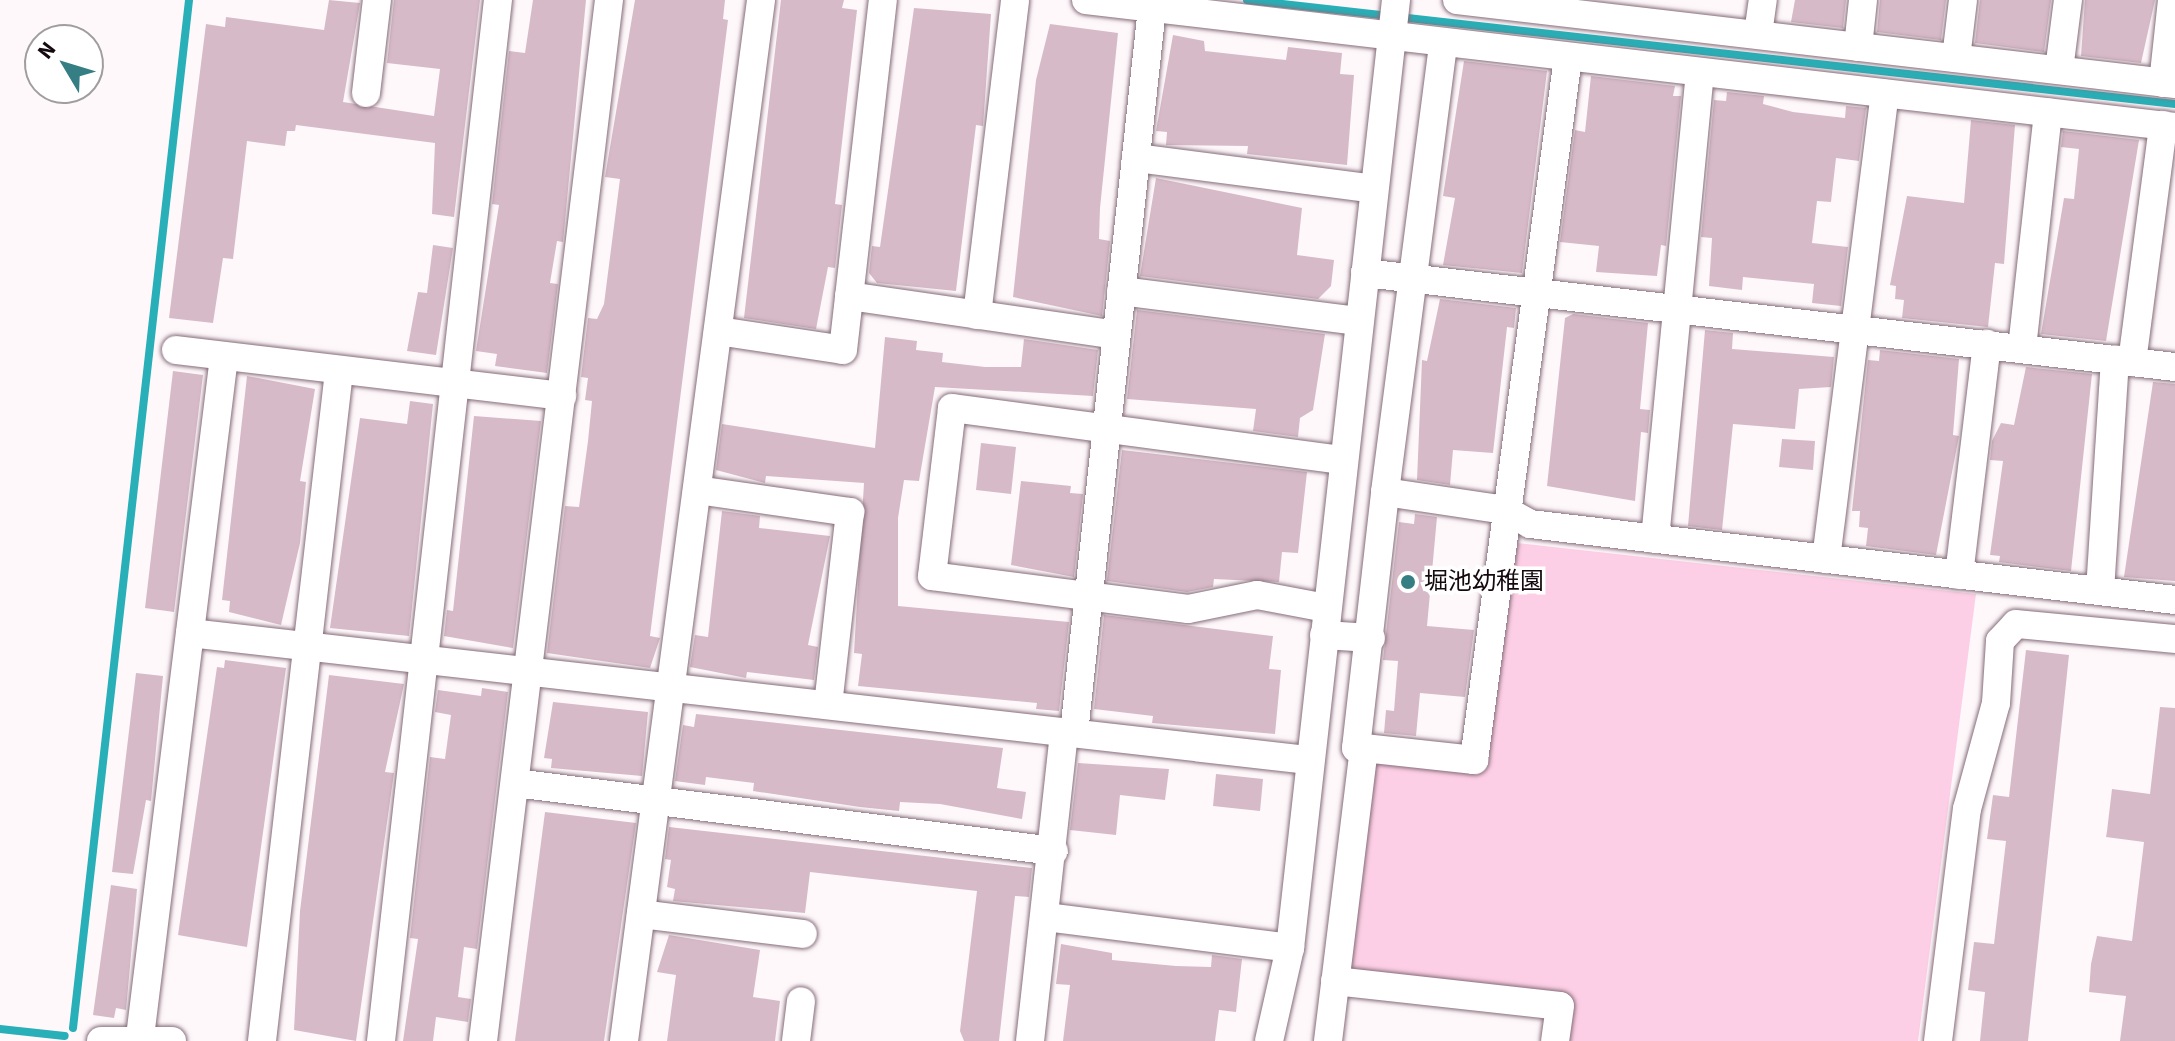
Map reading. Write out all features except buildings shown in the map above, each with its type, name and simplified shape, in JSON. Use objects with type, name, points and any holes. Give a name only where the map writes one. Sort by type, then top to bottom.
[{"type":"street","points":[[366,93],[377,0]]},
{"type":"street","points":[[381,1041],[498,0]]},
{"type":"street","points":[[483,1041],[609,0]]},
{"type":"street","points":[[624,1041],[761,0]]},
{"type":"street","points":[[718,331],[843,350],[883,0]]},
{"type":"street","points":[[977,315],[1015,0]]},
{"type":"street","points":[[1086,0],[2169,126],[2124,360],[2100,591]]},
{"type":"street","points":[[1269,1041],[1290,948],[1396,0]]},
{"type":"street","points":[[1457,0],[1668,12],[1758,34],[2169,83],[2172,0]]},
{"type":"street","points":[[1758,34],[1763,0]]},
{"type":"street","points":[[1858,47],[1863,0]]},
{"type":"street","points":[[1956,58],[1963,0]]},
{"type":"street","points":[[2059,70],[2068,0]]},
{"type":"street","points":[[1030,1041],[1089,598],[1152,8]]},
{"type":"street","points":[[1443,43],[1415,281],[1385,492],[1371,638],[1356,748],[1474,760],[1505,510],[1539,295],[1568,57]]},
{"type":"street","points":[[1655,539],[1700,72]]},
{"type":"street","points":[[1826,559],[1885,94]]},
{"type":"street","points":[[2022,348],[2048,112]]},
{"type":"street","points":[[1136,158],[1374,189]]},
{"type":"street","points":[[1365,273],[2175,367]]},
{"type":"street","points":[[1121,291],[1359,321]]},
{"type":"street","points":[[849,296],[1116,335]]},
{"type":"street","points":[[1959,575],[1987,344]]},
{"type":"street","points":[[176,350],[562,396]]},
{"type":"street","points":[[140,1037],[224,357]]},
{"type":"street","points":[[262,1041],[339,371]]},
{"type":"street","points":[[1344,460],[952,408],[932,576],[1188,609],[1257,595],[1371,638]]},
{"type":"street","points":[[697,490],[850,512],[828,705]]},
{"type":"street","points":[[1385,492],[1505,510],[1530,524],[2175,600]]},
{"type":"street","points":[[1938,1041],[1967,809],[1993,717],[2000,641],[2016,624],[2175,639]]},
{"type":"street","points":[[190,633],[1309,760]]},
{"type":"street","points":[[1328,1041],[1364,748]]},
{"type":"street","points":[[515,783],[1054,851]]},
{"type":"street","points":[[641,914],[803,934]]},
{"type":"street","points":[[1046,917],[1290,948]]},
{"type":"street","points":[[1335,981],[1560,1006],[1555,1041]]},
{"type":"street","points":[[796,1041],[801,1001]]},
{"type":"street","points":[[101,1041],[140,1037],[172,1041]]},
{"type":"shaded area","points":[[1517,543],[1976,594],[1918,1041],[1561,1041],[1566,997],[1355,976],[1346,968],[1372,767],[1381,759],[1483,770],[1508,549]]},
{"type":"waterway","points":[[73,1028],[189,0]]},
{"type":"waterway","points":[[1247,0],[2175,104]]},
{"type":"waterway","points":[[0,1029],[65,1036]]},
{"type":"place","name":"堀池幼稚園","points":[[1408,582]]}]
